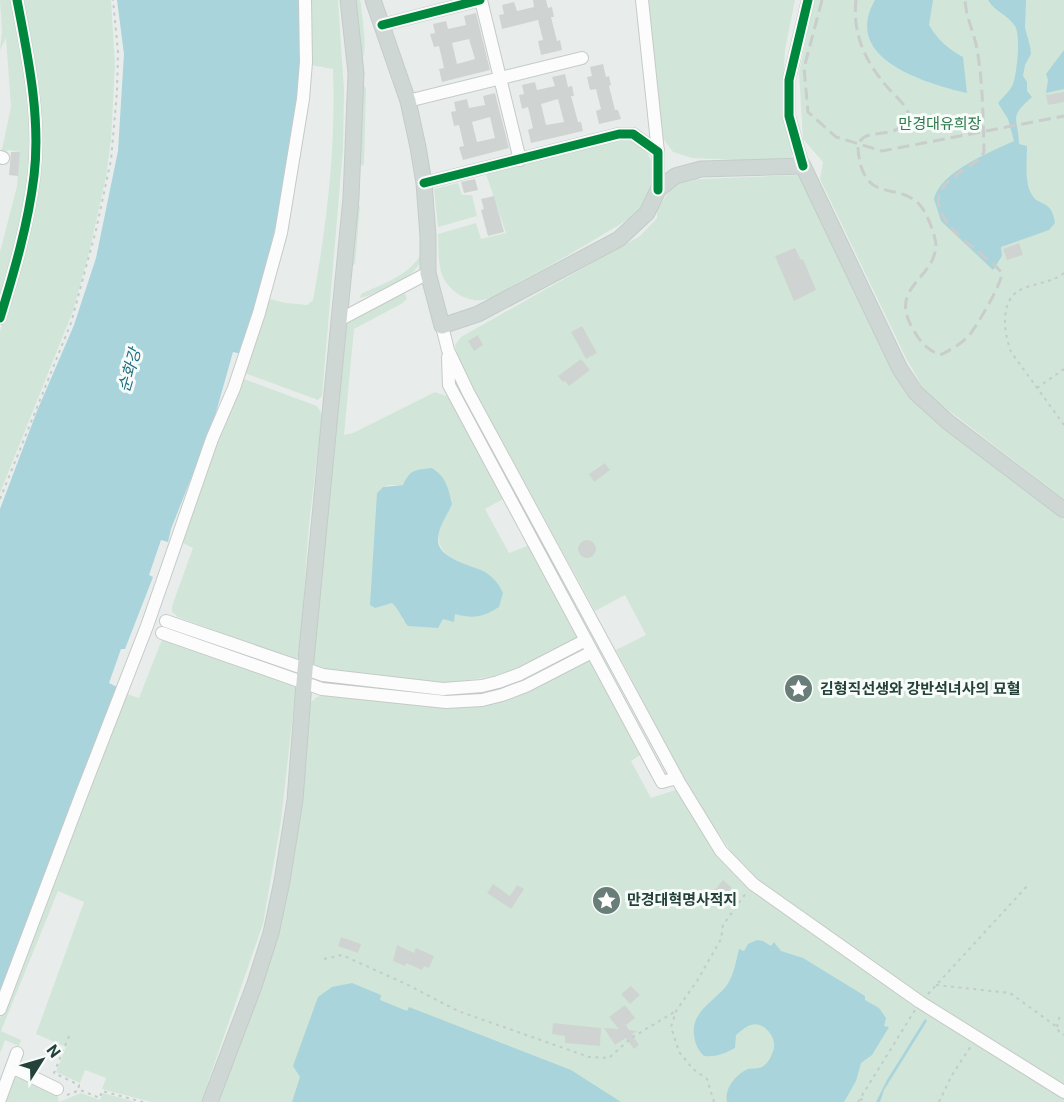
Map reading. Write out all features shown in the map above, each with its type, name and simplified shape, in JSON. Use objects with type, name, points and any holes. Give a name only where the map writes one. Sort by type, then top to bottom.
[{"type":"main road","points":[[210,1102],[254,986],[271,933],[295,800],[351,198],[356,73],[348,0]]},
{"type":"main road","points":[[373,0],[408,101],[423,183],[428,236],[428,273],[442,326],[478,314],[619,239],[647,213],[658,190],[675,176],[701,169],[803,166],[900,369],[916,393],[948,422],[1064,510]]},
{"type":"street","points":[[0,318],[23,236],[36,158],[30,67],[16,0]]},
{"type":"street","points":[[0,1009],[147,626],[259,313],[281,233],[302,107],[306,62],[305,0]]},
{"type":"street","points":[[382,25],[481,0],[520,160]]},
{"type":"street","points":[[642,0],[658,152],[658,190]]},
{"type":"street","points":[[803,166],[789,116],[789,80],[808,0]]},
{"type":"street","points":[[408,101],[582,58]]},
{"type":"street","points":[[423,183],[619,134],[633,134],[658,152]]},
{"type":"street","points":[[341,319],[428,273]]},
{"type":"street","points":[[442,326],[448,350],[468,392],[676,778],[722,851],[753,884],[920,1002],[1064,1092]]},
{"type":"street","points":[[448,350],[449,385],[662,782],[676,778]]},
{"type":"street","points":[[166,621],[204,641],[305,676],[323,675],[400,691],[482,686],[523,680],[592,652]]},
{"type":"street","points":[[162,633],[204,641]]},
{"type":"street","points":[[523,680],[586,640]]},
{"type":"street","points":[[0,1099],[17,1053]]},
{"type":"street","points":[[12,1067],[57,1089]]},
{"type":"path","points":[[0,500],[71,323],[96,230],[111,160],[117,92],[118,52],[113,0]]},
{"type":"path","points":[[1064,273],[1056,279],[1021,289],[1007,307],[1004,321],[1011,352],[1064,425]]},
{"type":"path","points":[[1037,388],[1064,369]]},
{"type":"path","points":[[714,1102],[708,1079],[693,1069],[679,1052],[671,1027],[676,1011],[697,981],[721,939],[723,924],[753,884]]},
{"type":"path","points":[[866,1102],[859,1100],[920,1002],[1028,885]]},
{"type":"path","points":[[324,959],[342,955],[458,1011],[589,1057],[609,1058],[632,1038],[676,1011]]},
{"type":"path","points":[[936,985],[1010,993],[1057,1027],[1064,1035]]},
{"type":"path","points":[[1057,1027],[1059,1018],[1064,1014]]},
{"type":"path","points":[[69,1036],[54,1072],[79,1085],[78,1091]]},
{"type":"path","points":[[939,1102],[952,1075],[976,1039]]},
{"type":"path","points":[[57,1089],[61,1098],[80,1090],[100,1098],[102,1091],[143,1102]]},
{"type":"green space","points":[[0,0],[14,0],[33,129],[29,189],[0,309],[0,252],[17,186],[19,152],[8,150],[5,154],[1,154],[11,107],[6,38],[0,50],[2,31]]},
{"type":"green space","points":[[21,0],[111,0],[115,65],[111,140],[106,177],[89,253],[73,311],[0,493],[0,332],[35,197]]},
{"type":"green space","points":[[310,0],[338,0],[344,90],[343,149],[322,396],[318,400],[242,372],[266,298],[307,305],[313,300],[329,185],[334,98],[333,69],[311,65]]},
{"type":"green space","points":[[354,0],[360,0],[361,4],[365,41],[362,60],[360,59]]},
{"type":"green space","points":[[647,0],[795,0],[785,50],[782,111],[793,150],[792,157],[785,162],[692,158],[673,152],[662,137]]},
{"type":"green space","name":"만경대유희장","points":[[814,0],[1064,0],[1064,499],[926,393],[906,358],[820,179],[823,162],[803,139],[799,73]]},
{"type":"green space","points":[[363,85],[366,88],[364,164],[362,166],[359,163]]},
{"type":"green space","points":[[630,138],[643,148],[650,159],[653,177],[648,196],[630,218],[493,297],[482,300],[471,299],[455,292],[447,284],[440,268],[438,234],[476,223],[481,239],[506,233],[485,171]]},
{"type":"green space","points":[[798,175],[809,183],[907,395],[1064,520],[1064,1086],[922,998],[752,875],[734,856],[692,794],[616,650],[646,635],[625,595],[595,611],[459,362],[455,345],[461,337],[640,236],[657,218],[657,209],[677,180]]},
{"type":"green space","points":[[458,183],[462,195],[472,195],[477,216],[438,227],[434,189]]},
{"type":"green space","points":[[357,206],[360,207],[355,264],[353,265]]},
{"type":"green space","points":[[423,250],[417,267],[411,274],[394,284],[360,298],[361,294],[405,272],[418,259]]},
{"type":"green space","points":[[405,294],[407,299],[354,329],[344,435],[353,433],[435,392],[450,397],[505,498],[485,509],[509,553],[530,545],[579,639],[512,673],[451,683],[318,670],[313,664],[345,329],[348,323],[399,295]],"holes":[[[389,485],[403,485],[448,512],[441,525],[439,536],[440,545],[445,552],[452,558],[485,572],[465,616],[454,613],[443,619],[403,621],[400,610],[392,603],[385,604],[377,493]]]},
{"type":"green space","points":[[241,378],[317,406],[322,414],[309,525],[299,655],[294,660],[178,617],[172,612],[172,606],[193,548],[179,541]]},
{"type":"green space","points":[[163,637],[296,686],[281,821],[263,924],[201,1102],[151,1102],[102,1089],[106,1078],[85,1070],[80,1083],[56,1072],[66,1047],[36,1034],[84,902],[58,891],[1,1031],[21,1040],[19,1046],[5,1040],[0,1053],[0,1018],[124,693],[139,698]]},
{"type":"green space","points":[[591,659],[642,754],[631,761],[651,798],[678,789],[727,863],[1064,1098],[1064,1102],[219,1102],[277,937],[289,884],[311,702],[324,695],[485,705],[516,697]]},
{"type":"green space","points":[[17,1077],[57,1093],[59,1102],[2,1102],[13,1078]]},
{"type":"green space","points":[[81,1093],[100,1100],[103,1093],[136,1102],[59,1102]]},
{"type":"water","name":"순화강","points":[[117,0],[303,0],[303,70],[281,202],[262,284],[241,354],[233,352],[213,423],[168,542],[161,540],[149,575],[153,577],[125,649],[121,649],[109,683],[117,687],[0,997],[0,509],[37,411],[74,325],[96,258],[118,151],[124,54]]},
{"type":"water","points":[[875,0],[933,0],[929,25],[943,43],[963,57],[967,93],[910,75],[892,65],[878,53],[869,38],[867,21]]},
{"type":"water","points":[[988,0],[1026,0],[1025,28],[1031,54],[1025,65],[1023,76],[1027,82],[1027,91],[1032,97],[1017,114],[1016,122],[1019,144],[1027,146],[1026,171],[1029,190],[1035,199],[1051,210],[1055,223],[1049,230],[1001,247],[1002,256],[993,270],[941,221],[934,199],[938,189],[946,180],[967,164],[1014,141],[1008,119],[998,103],[1013,84],[1018,55],[1017,31],[1012,22]]},
{"type":"water","points":[[1064,50],[1064,89],[1046,93],[1048,80],[1046,74]]},
{"type":"water","points":[[432,468],[444,480],[452,504],[440,529],[439,546],[443,552],[456,560],[488,574],[503,593],[499,607],[473,617],[455,614],[454,622],[443,619],[438,628],[408,626],[392,603],[375,608],[370,605],[377,493],[383,487],[403,485],[414,471]]},
{"type":"water","points":[[757,940],[771,946],[774,942],[781,951],[803,958],[865,996],[865,1000],[879,1008],[886,1018],[884,1026],[889,1027],[872,1055],[861,1063],[856,1081],[844,1102],[727,1102],[727,1092],[735,1078],[748,1069],[762,1067],[771,1056],[774,1048],[773,1039],[768,1030],[760,1025],[751,1025],[743,1029],[736,1035],[735,1048],[724,1053],[704,1056],[697,1047],[694,1035],[696,1019],[704,1007],[727,985],[739,949],[744,951],[748,944]]},
{"type":"water","points":[[352,983],[381,995],[380,1000],[407,1011],[409,1007],[571,1070],[621,1102],[292,1102],[300,1077],[293,1066],[318,997],[332,987]]},
{"type":"water","points":[[925,1019],[927,1021],[884,1090],[880,1102],[876,1102],[887,1080]]},
{"type":"building","points":[[533,0],[546,0],[548,8],[552,7],[554,17],[551,17],[557,41],[560,40],[562,50],[541,55],[538,41],[543,40],[538,20],[502,29],[499,15],[504,14],[502,5],[514,2],[517,11],[534,7]]},
{"type":"building","points":[[476,13],[490,70],[442,82],[439,69],[444,68],[439,46],[434,47],[430,34],[435,33],[433,24],[446,21],[448,29],[466,25],[464,16]],"holes":[[[469,39],[475,59],[457,64],[452,43]]]},
{"type":"building","points":[[603,64],[606,77],[609,76],[615,110],[618,110],[621,119],[599,124],[596,111],[601,109],[596,89],[590,90],[587,77],[592,76],[590,67]]},
{"type":"building","points":[[565,74],[568,87],[572,86],[574,96],[571,96],[578,122],[581,122],[583,131],[531,143],[528,130],[533,128],[528,107],[522,109],[519,95],[524,94],[522,85],[535,82],[537,90],[555,86],[552,77]],"holes":[[[558,99],[564,122],[546,125],[541,104]]]},
{"type":"building","points":[[1064,92],[1064,102],[1048,105],[1046,95]]},
{"type":"building","points":[[495,93],[509,148],[463,160],[459,147],[464,146],[459,125],[454,126],[451,112],[456,111],[454,102],[467,99],[469,108],[485,105],[483,96]],"holes":[[[490,117],[495,138],[477,142],[472,122]]]},
{"type":"building","points":[[11,152],[20,152],[18,176],[9,175]]},
{"type":"building","points":[[475,179],[478,190],[464,193],[461,182]]},
{"type":"building","points":[[494,196],[504,232],[488,236],[481,210],[484,209],[481,199]]},
{"type":"building","points":[[1019,243],[1023,255],[1007,260],[1003,249]]},
{"type":"building","points":[[795,248],[801,260],[803,259],[816,290],[794,301],[775,256]]},
{"type":"building","points":[[582,326],[597,353],[586,359],[571,332]]},
{"type":"building","points":[[478,335],[483,345],[474,351],[468,341]]},
{"type":"building","points":[[581,359],[590,370],[569,386],[558,376]]},
{"type":"building","points":[[605,463],[610,470],[594,482],[589,474]]},
{"type":"building","points":[[587,540],[593,543],[596,549],[593,555],[587,558],[581,555],[578,549],[581,543]]},
{"type":"building","points":[[723,880],[732,888],[719,904],[710,896]]},
{"type":"building","points":[[493,884],[510,896],[517,885],[524,889],[511,909],[487,893]]},
{"type":"building","points":[[341,937],[361,944],[358,953],[338,946]]},
{"type":"building","points":[[397,945],[414,953],[416,948],[434,956],[429,968],[424,966],[422,970],[406,963],[405,966],[393,961]]},
{"type":"building","points":[[631,986],[640,995],[630,1004],[621,994]]},
{"type":"building","points":[[625,1005],[635,1018],[626,1025],[629,1030],[637,1031],[632,1034],[639,1045],[634,1049],[626,1038],[615,1045],[604,1028],[619,1029],[609,1017]]},
{"type":"building","points":[[553,1023],[601,1028],[600,1046],[565,1043],[565,1036],[552,1034]]},
{"type":"railway","points":[[822,0],[804,68],[808,112],[836,137],[882,151],[1064,116]]},
{"type":"railway","points":[[856,0],[856,25],[862,48],[881,79],[905,107],[910,119],[891,132],[865,137],[859,144],[859,157],[868,181],[884,190],[911,198],[922,207],[930,224],[936,246],[933,258],[908,294],[906,304],[907,316],[916,335],[928,348],[940,355],[957,346],[971,333],[994,294],[1002,273],[948,224],[938,201],[946,184],[982,157],[984,151],[979,62],[965,0]]},
{"type":"cycle path","points":[[0,318],[24,230],[36,154],[35,110],[17,0]]},
{"type":"cycle path","points":[[382,25],[480,0]]},
{"type":"cycle path","points":[[803,166],[789,116],[789,80],[808,0]]},
{"type":"cycle path","points":[[424,183],[619,134],[633,134],[658,152],[658,190]]},
{"type":"place","name":"김형직선생와 강반석녀사의 묘혈","points":[[799,689]]},
{"type":"place","name":"만경대혁명사적지","points":[[606,900]]}]
